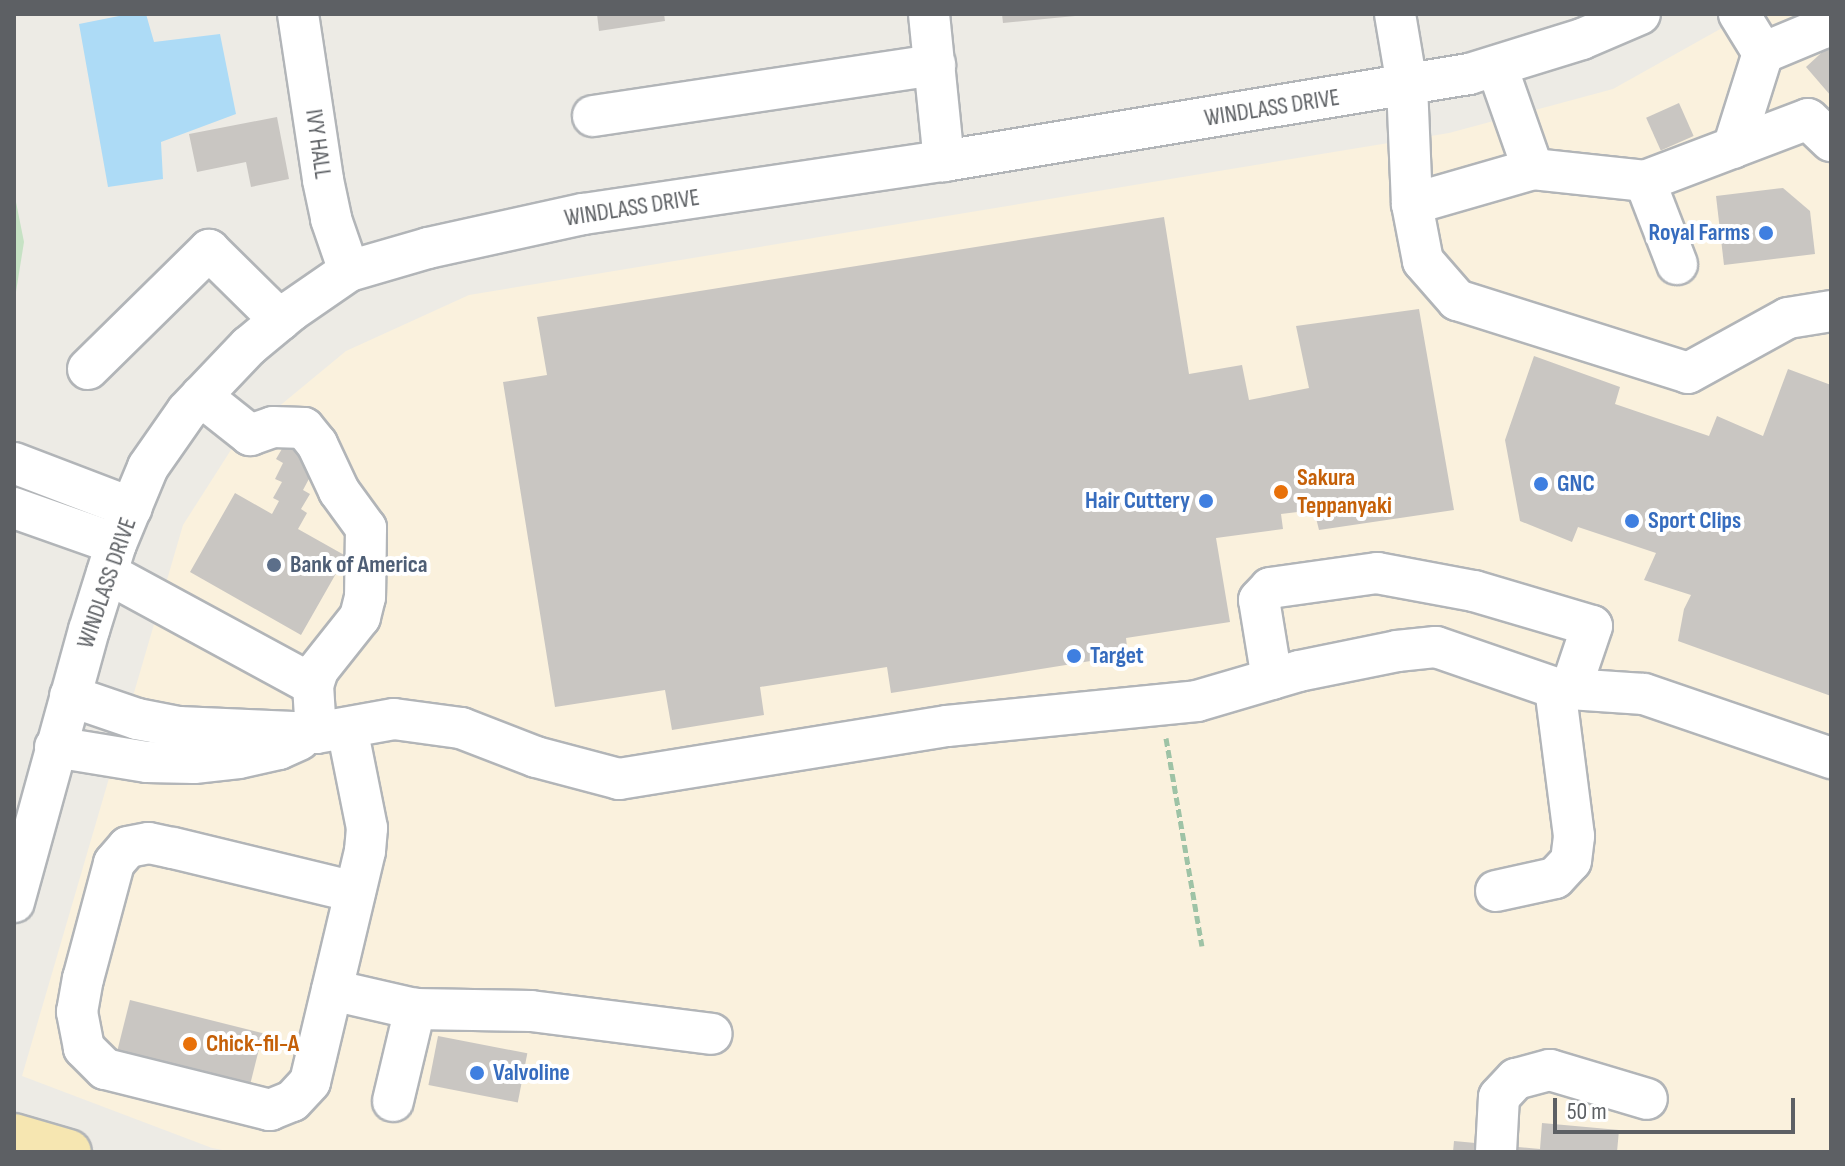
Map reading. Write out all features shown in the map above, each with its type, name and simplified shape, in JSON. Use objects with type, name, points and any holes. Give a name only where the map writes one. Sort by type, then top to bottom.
[{"type":"main road","points":[[14,1136],[69,1152]]},
{"type":"street","name":"IVY HALL","points":[[298,14],[323,180],[331,219],[349,271]]},
{"type":"street","points":[[929,14],[944,161]]},
{"type":"street","points":[[1395,14],[1407,85],[1412,204],[1423,261],[1457,300],[1688,373],[1788,318],[1831,311]]},
{"type":"street","name":"WINDLASS DRIVE","points":[[14,902],[55,747],[111,558],[148,467],[201,396],[280,320],[349,271],[428,248],[583,214],[944,161],[1407,85],[1497,67],[1582,39],[1640,14]]},
{"type":"street","points":[[1733,148],[1763,53],[1739,14]]},
{"type":"street","points":[[1763,53],[1823,28],[1831,20]]},
{"type":"street","points":[[593,116],[935,65]]},
{"type":"street","points":[[1497,67],[1533,169]]},
{"type":"street","points":[[1412,204],[1533,169],[1645,181],[1808,119],[1831,141]]},
{"type":"street","points":[[1645,181],[1677,264]]},
{"type":"street","points":[[88,369],[209,250],[280,320]]},
{"type":"street","points":[[201,396],[250,435],[273,427],[304,428],[317,444],[339,491],[366,528],[367,578],[360,617],[318,670],[313,685]]},
{"type":"street","points":[[14,463],[132,508]]},
{"type":"street","points":[[14,508],[111,558],[313,685],[367,828],[355,892],[310,1082],[292,1101],[270,1110],[105,1069],[84,1048],[77,1012],[114,863],[128,847],[149,843],[355,892]]},
{"type":"street","points":[[1272,679],[1259,600],[1270,588],[1377,573],[1474,591],[1592,626],[1563,688],[1574,836],[1571,861],[1555,878],[1496,891]]},
{"type":"street","points":[[55,747],[147,762],[194,763],[279,749],[331,730],[394,719],[461,728],[536,757],[619,779],[947,726],[1197,701],[1272,679],[1397,651],[1436,647],[1563,688],[1644,694],[1831,758]]},
{"type":"street","points":[[70,696],[137,719],[179,727],[331,730]]},
{"type":"street","points":[[332,990],[415,1009],[531,1011],[712,1034]]},
{"type":"street","points":[[393,1101],[415,1009]]},
{"type":"street","points":[[1496,1152],[1499,1097],[1516,1079],[1550,1070],[1647,1099]]},
{"type":"path","points":[[1161,705],[1202,946]]},
{"type":"shaded area","points":[[1747,14],[1831,14],[1831,1152],[233,1152],[212,1148],[22,1076],[183,525],[236,442],[346,351],[469,295],[1449,133],[1613,89]]},
{"type":"green space","points":[[14,192],[24,242],[14,304]]},
{"type":"water","points":[[129,14],[146,14],[154,42],[220,34],[236,114],[161,142],[163,179],[108,187],[79,24]]},
{"type":"building","points":[[597,14],[664,14],[665,21],[599,31]]},
{"type":"building","points":[[1002,14],[1075,14],[1075,16],[1003,23]]},
{"type":"building","points":[[1831,44],[1831,96],[1806,67]]},
{"type":"building","points":[[1679,103],[1694,136],[1661,151],[1646,118]]},
{"type":"building","points":[[277,117],[289,179],[251,187],[246,162],[197,172],[189,134]]},
{"type":"building","name":"Royal Farms","points":[[1783,188],[1810,211],[1815,254],[1724,265],[1716,196]]},
{"type":"building","points":[[1164,217],[1189,374],[1242,365],[1249,400],[1309,388],[1296,326],[1419,309],[1454,510],[1319,530],[1314,510],[1281,514],[1283,529],[1216,538],[1230,622],[1126,638],[1128,655],[891,693],[887,667],[760,687],[764,715],[672,730],[665,690],[555,707],[503,382],[547,375],[537,317]]},
{"type":"building","points":[[1534,356],[1620,387],[1615,404],[1709,436],[1717,416],[1763,436],[1788,369],[1831,385],[1831,696],[1678,641],[1684,609],[1691,595],[1644,580],[1656,553],[1578,527],[1572,542],[1520,521],[1505,440]]},
{"type":"building","points":[[286,442],[313,457],[305,471],[311,475],[303,490],[310,494],[301,509],[307,513],[298,529],[346,556],[301,635],[190,572],[235,493],[272,514],[279,501],[273,498],[282,482],[275,479],[283,463],[276,459]]},
{"type":"building","name":"Chick-fil-A","points":[[130,1000],[263,1033],[249,1088],[116,1055]]},
{"type":"building","points":[[438,1036],[527,1053],[518,1102],[428,1085]]},
{"type":"building","points":[[1542,1123],[1619,1130],[1617,1152],[1453,1152],[1454,1141],[1540,1149]]},
{"type":"place","name":"Royal Farms","points":[[1766,233]]},
{"type":"place","name":"GNC","points":[[1541,484]]},
{"type":"place","name":"Sakura Teppanyaki","points":[[1281,492]]},
{"type":"place","name":"Hair Cuttery","points":[[1206,501]]},
{"type":"place","name":"Sport Clips","points":[[1632,521]]},
{"type":"place","name":"Bank of America","points":[[274,565]]},
{"type":"place","name":"Target","points":[[1074,656]]},
{"type":"place","name":"Chick-fil-A","points":[[190,1044]]},
{"type":"place","name":"Valvoline","points":[[477,1073]]}]
